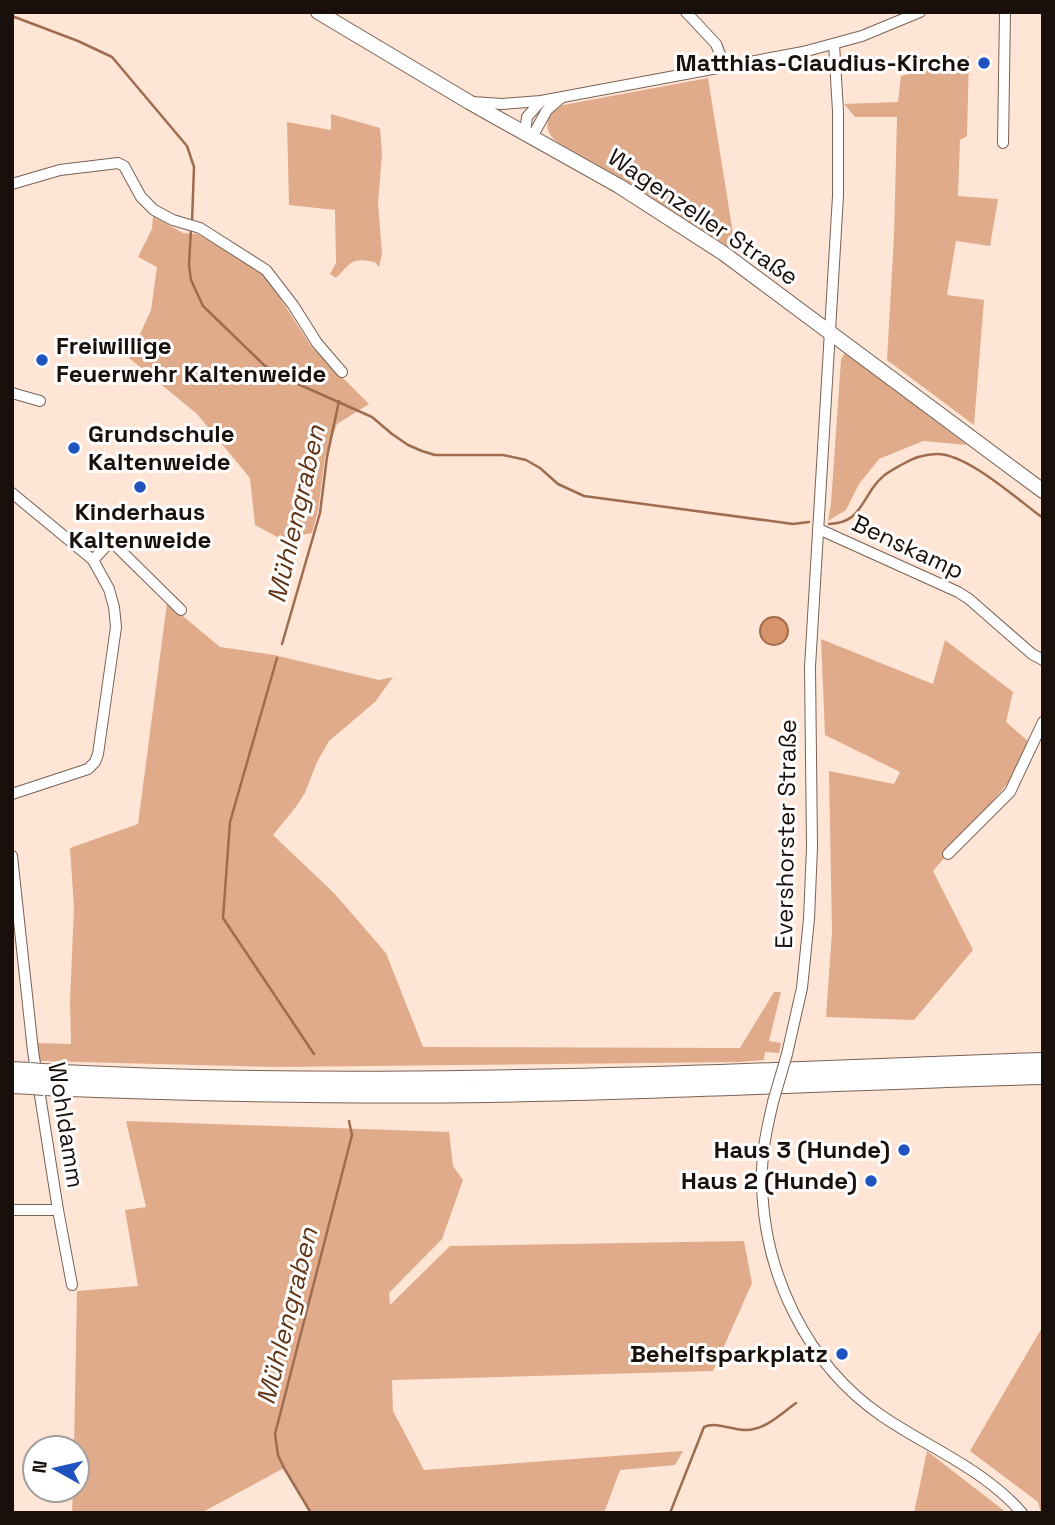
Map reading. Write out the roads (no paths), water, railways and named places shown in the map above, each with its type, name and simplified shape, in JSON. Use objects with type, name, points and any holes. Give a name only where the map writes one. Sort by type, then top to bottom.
[{"type":"highway","points":[[12,1085],[37,1079],[437,1079],[720,1073],[1043,1061]]},
{"type":"highway","points":[[12,1070],[37,1079],[258,1094],[617,1091],[1043,1076]]},
{"type":"main road","name":"Wagenzeller Straße","points":[[318,12],[671,218],[723,253],[1043,491]]},
{"type":"street","points":[[686,12],[716,44],[725,66]]},
{"type":"street","points":[[469,102],[502,104],[541,101],[725,66],[834,44],[862,36],[920,12]]},
{"type":"street","points":[[1003,144],[1005,12]]},
{"type":"street","name":"Evershorster Straße","points":[[834,44],[839,152],[838,196],[810,667],[810,919],[802,988],[773,1102],[762,1160],[766,1224],[785,1293],[813,1346],[832,1370],[860,1399],[901,1428],[982,1476],[1000,1489],[1022,1513]]},
{"type":"street","points":[[529,135],[547,110],[561,98]]},
{"type":"street","points":[[529,135],[527,117],[541,101]]},
{"type":"street","points":[[12,184],[60,170],[118,163],[124,166],[141,197],[154,210],[212,235],[266,270],[317,343],[342,372]]},
{"type":"street","points":[[12,393],[40,401]]},
{"type":"street","points":[[12,493],[93,560],[109,589],[116,627],[98,754],[94,762],[88,769],[12,794]]},
{"type":"street","name":"Benskamp","points":[[818,530],[958,592],[1032,654],[1043,660]]},
{"type":"street","points":[[93,560],[111,541],[181,610]]},
{"type":"street","points":[[948,854],[1010,792],[1043,722]]},
{"type":"street","name":"Wohldamm","points":[[13,863],[33,1051],[72,1285]]},
{"type":"street","points":[[12,970],[25,970]]},
{"type":"street","points":[[12,1210],[58,1210]]},
{"type":"waterway","name":"Mühlengraben","points":[[12,16],[112,57],[187,146],[194,167],[192,222]]},
{"type":"waterway","points":[[191,229],[191,280],[203,306],[264,365],[280,376],[372,417],[408,445],[435,455],[503,455],[526,460],[558,484],[584,496],[793,524],[809,522]]},
{"type":"waterway","name":"Mühlengraben","points":[[282,644],[320,513],[327,457],[339,401]]},
{"type":"waterway","points":[[829,524],[851,518],[875,485],[888,473],[913,459],[937,454],[963,461],[978,470],[1043,518]]},
{"type":"waterway","name":"Mühlengraben","points":[[277,658],[230,822],[223,918],[314,1054]]},
{"type":"waterway","name":"Mühlengraben","points":[[311,1513],[278,1455],[275,1434],[352,1135],[349,1121]]},
{"type":"waterway","points":[[670,1513],[704,1427],[714,1425],[742,1430],[755,1429],[796,1403]]},
{"type":"place","name":"Matthias-Claudius-Kirche","points":[[984,63]]},
{"type":"place","name":"Freiwillige Feuerwehr Kaltenweide","points":[[42,360]]},
{"type":"place","name":"Grundschule Kaltenweide","points":[[74,448]]},
{"type":"place","name":"Kinderhaus Kaltenweide","points":[[140,487]]},
{"type":"place","name":"Haus 3 (Hunde)","points":[[904,1150]]},
{"type":"place","name":"Haus 2 (Hunde)","points":[[871,1181]]},
{"type":"place","name":"Behelfsparkplatz","points":[[842,1354]]}]
